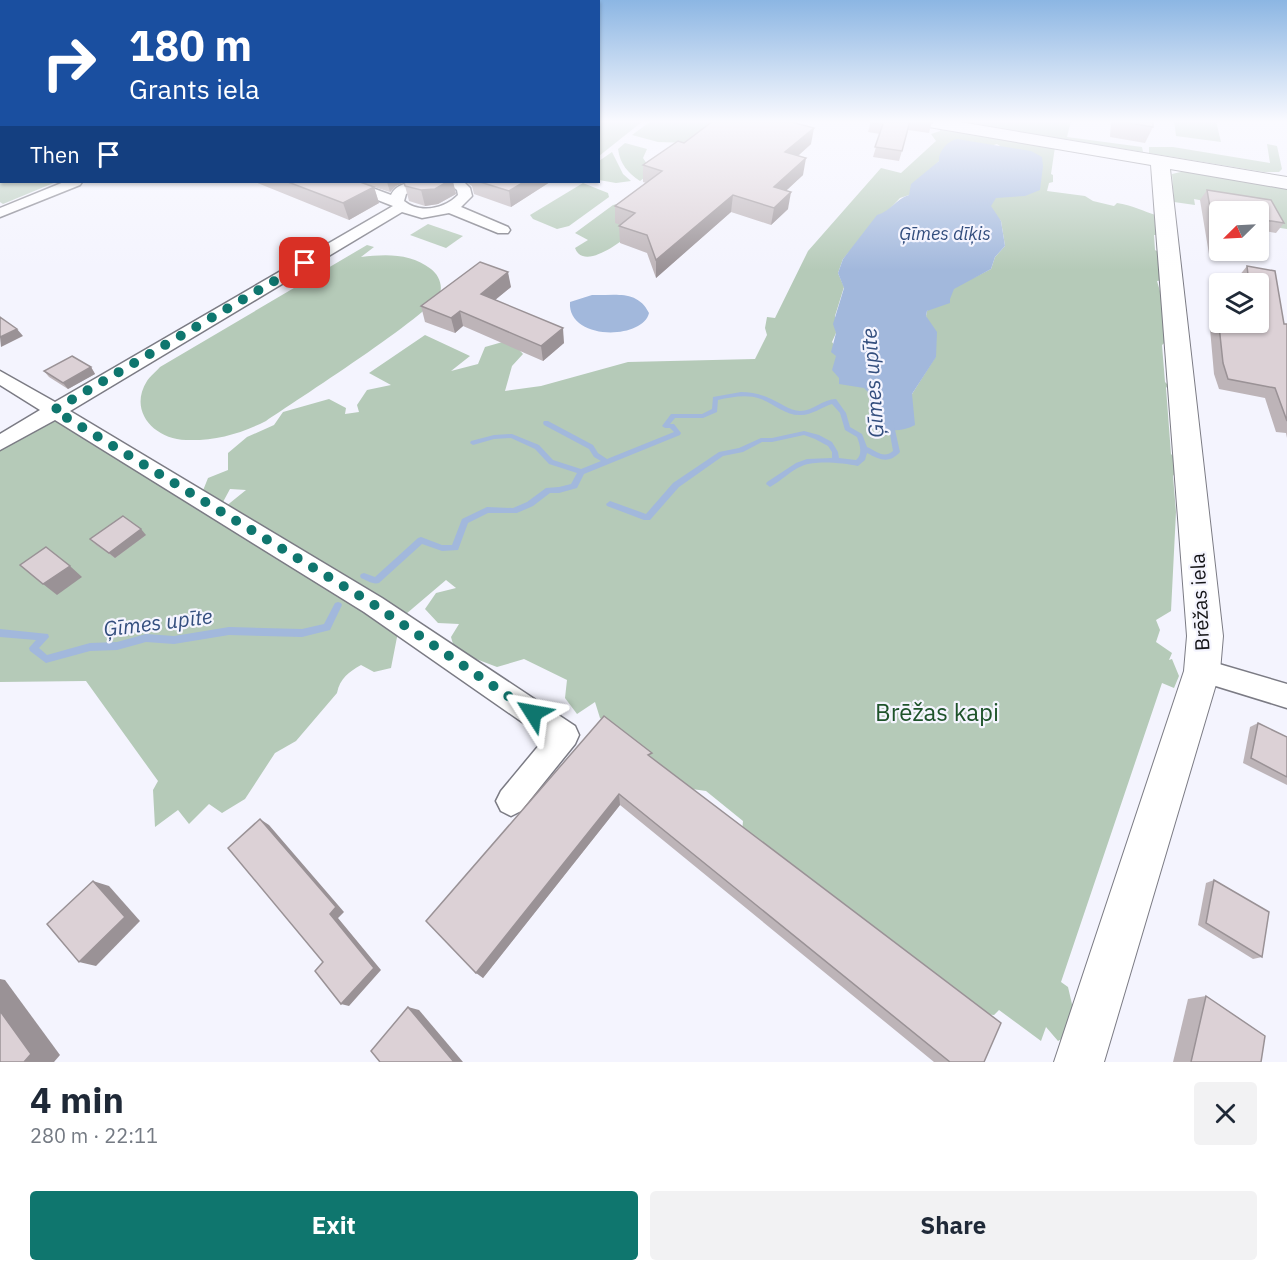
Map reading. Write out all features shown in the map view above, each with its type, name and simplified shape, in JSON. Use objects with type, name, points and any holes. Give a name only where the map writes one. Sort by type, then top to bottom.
[{"type":"street","name":"Brēžas iela","points":[[1079,1062],[1202,671],[1205,636],[1161,171]]},
{"type":"street","points":[[1212,171],[1287,183]]},
{"type":"street","points":[[0,213],[73,183]]},
{"type":"street","points":[[348,183],[419,212],[445,210],[461,201],[465,196],[465,190],[455,183]]},
{"type":"street","points":[[399,204],[399,192],[412,183]]},
{"type":"street","points":[[0,443],[399,204]]},
{"type":"street","points":[[450,208],[502,230]]},
{"type":"street","points":[[0,377],[373,604],[565,735],[511,801]]},
{"type":"street","points":[[1202,671],[1287,696]]},
{"type":"green space","points":[[600,171],[621,171],[631,181],[616,183],[600,180]]},
{"type":"green space","points":[[628,171],[654,171],[640,181]]},
{"type":"green space","name":"Brēžas kapi","points":[[879,171],[901,173],[904,171],[931,171],[909,195],[900,198],[843,259],[838,273],[844,287],[835,316],[836,333],[832,342],[870,394],[869,402],[912,406],[912,394],[936,356],[926,316],[927,311],[953,288],[991,269],[995,257],[1005,246],[1001,221],[989,208],[996,171],[1052,171],[1053,182],[1049,183],[1047,191],[1085,196],[1093,201],[1114,206],[1117,203],[1122,204],[1158,216],[1158,235],[1154,235],[1155,250],[1163,255],[1164,280],[1157,281],[1167,315],[1164,327],[1170,338],[1162,345],[1165,382],[1168,385],[1166,388],[1171,454],[1181,464],[1173,476],[1176,512],[1171,611],[1156,620],[1160,630],[1156,642],[1172,653],[1169,660],[1172,659],[1179,676],[1174,688],[1162,683],[1061,982],[1068,987],[1078,1030],[1058,1041],[1046,1027],[1041,1041],[999,1010],[994,1015],[975,1013],[742,832],[743,821],[706,791],[692,789],[600,718],[595,702],[577,714],[565,698],[567,680],[524,659],[497,667],[455,651],[451,637],[459,624],[438,623],[425,609],[436,593],[456,588],[446,580],[406,614],[398,632],[391,668],[374,672],[361,665],[349,673],[340,683],[337,693],[296,741],[275,753],[245,799],[222,813],[209,804],[189,824],[178,810],[155,827],[153,790],[158,781],[86,681],[0,682],[0,443],[54,410],[220,511],[246,490],[230,489],[223,502],[202,493],[208,478],[228,470],[228,453],[247,437],[274,425],[283,412],[329,399],[346,408],[345,414],[359,412],[357,405],[367,390],[391,385],[369,373],[425,335],[470,356],[451,371],[478,364],[485,347],[506,341],[515,345],[523,354],[512,366],[505,391],[541,386],[628,362],[755,359],[767,335],[765,328],[767,317],[775,318],[808,251]]},
{"type":"green space","points":[[1185,171],[1287,188],[1287,229],[1274,227],[1269,219],[1269,201],[1209,202],[1194,199],[1195,205],[1174,202],[1172,174]]},
{"type":"green space","points":[[1255,171],[1280,171],[1279,172]]},
{"type":"green space","points":[[0,183],[54,183],[3,204],[0,202]]},
{"type":"green space","points":[[583,183],[608,193],[609,197],[569,226],[557,229],[533,219],[530,215]]},
{"type":"green space","points":[[632,200],[636,230],[604,252],[586,257],[580,255],[575,248],[588,240],[575,233],[613,205]]},
{"type":"green space","points":[[428,224],[463,236],[446,248],[410,235]]},
{"type":"green space","points":[[367,245],[374,247],[361,257],[379,255],[406,257],[434,271],[441,287],[440,293],[432,304],[389,338],[256,426],[217,438],[186,440],[164,435],[147,421],[141,403],[142,392],[148,379],[160,367]]},
{"type":"water","name":"Ģīmes dīķis","points":[[927,171],[1042,171],[1040,190],[1025,196],[996,198],[991,206],[1001,221],[1005,246],[995,257],[991,269],[954,289],[950,303],[927,311],[926,316],[937,332],[936,357],[912,394],[915,425],[906,429],[887,430],[877,428],[870,416],[870,394],[864,388],[839,384],[839,378],[832,370],[836,356],[831,352],[836,333],[833,324],[844,288],[838,273],[843,259],[877,215],[909,195],[911,184]]},
{"type":"water","points":[[592,295],[631,297],[644,305],[649,313],[644,322],[621,332],[592,330],[580,324],[572,315],[570,302]]},
{"type":"building","points":[[662,171],[792,171],[774,187],[791,192],[774,208],[733,195],[656,260],[647,235],[619,226],[635,213],[615,206]]},
{"type":"building","points":[[291,183],[363,183],[374,187],[343,203]]},
{"type":"building","points":[[404,183],[445,183],[435,189],[421,190],[405,186]]},
{"type":"building","points":[[483,183],[522,183],[509,191]]},
{"type":"building","points":[[1207,190],[1271,200],[1284,223],[1269,221],[1269,201],[1209,202]]},
{"type":"building","points":[[480,262],[508,272],[481,294],[563,328],[541,346],[460,311],[451,318],[421,306]]},
{"type":"building","points":[[1247,266],[1275,271],[1284,324],[1287,324],[1287,421],[1275,388],[1228,379],[1223,363],[1220,333],[1269,333],[1269,273],[1248,273]]},
{"type":"building","points":[[0,317],[17,329],[0,337]]},
{"type":"building","points":[[72,356],[91,367],[63,383],[44,371]]},
{"type":"building","points":[[123,516],[141,529],[109,553],[90,539]]},
{"type":"building","points":[[46,547],[70,566],[43,584],[20,565]]},
{"type":"building","points":[[604,716],[652,753],[648,755],[1001,1023],[984,1062],[950,1062],[619,794],[476,973],[426,921]]},
{"type":"building","points":[[1258,723],[1287,737],[1287,777],[1251,758]]},
{"type":"building","points":[[260,819],[336,907],[330,914],[374,968],[341,1004],[315,971],[323,962],[228,848]]},
{"type":"building","points":[[1214,880],[1269,912],[1262,957],[1206,923]]},
{"type":"building","points":[[93,881],[125,917],[79,962],[47,924]]},
{"type":"building","points":[[1206,996],[1265,1036],[1261,1062],[1191,1062]]},
{"type":"building","points":[[408,1007],[454,1062],[380,1062],[371,1051]]},
{"type":"building","points":[[0,1011],[31,1054],[24,1062],[0,1062]]},
{"type":"waterway","name":"Ģīmes upīte","points":[[581,472],[678,433],[672,426],[665,426],[673,416],[703,416],[715,410],[715,399],[747,394],[763,398],[797,413],[810,411],[834,401],[843,413],[847,428],[860,436],[864,448]]},
{"type":"waterway","points":[[546,423],[591,447],[596,455],[606,461]]},
{"type":"waterway","name":"Ģīmes upīte","points":[[864,448],[880,457],[891,457],[897,452],[891,423]]},
{"type":"waterway","points":[[610,504],[647,518],[676,485],[721,454],[741,450],[761,440],[804,433],[830,444],[835,452],[836,460]]},
{"type":"waterway","points":[[473,443],[494,437],[512,436],[537,447],[551,462],[581,472]]},
{"type":"waterway","points":[[836,460],[858,463],[863,458],[864,448]]},
{"type":"waterway","points":[[770,484],[798,465],[807,462],[836,460]]},
{"type":"waterway","name":"Ģīmes upīte","points":[[364,576],[376,581],[421,540],[442,548],[455,548],[465,521],[487,510],[514,511],[530,504],[549,490],[574,486],[581,472]]},
{"type":"waterway","name":"Ģīmes upīte","points":[[0,633],[45,637],[33,648],[46,659],[90,647],[117,646],[146,638],[174,640],[229,631],[302,633],[327,627],[338,605]]},
{"type":"route","points":[[305,263],[54,410],[373,604],[533,713]]}]
